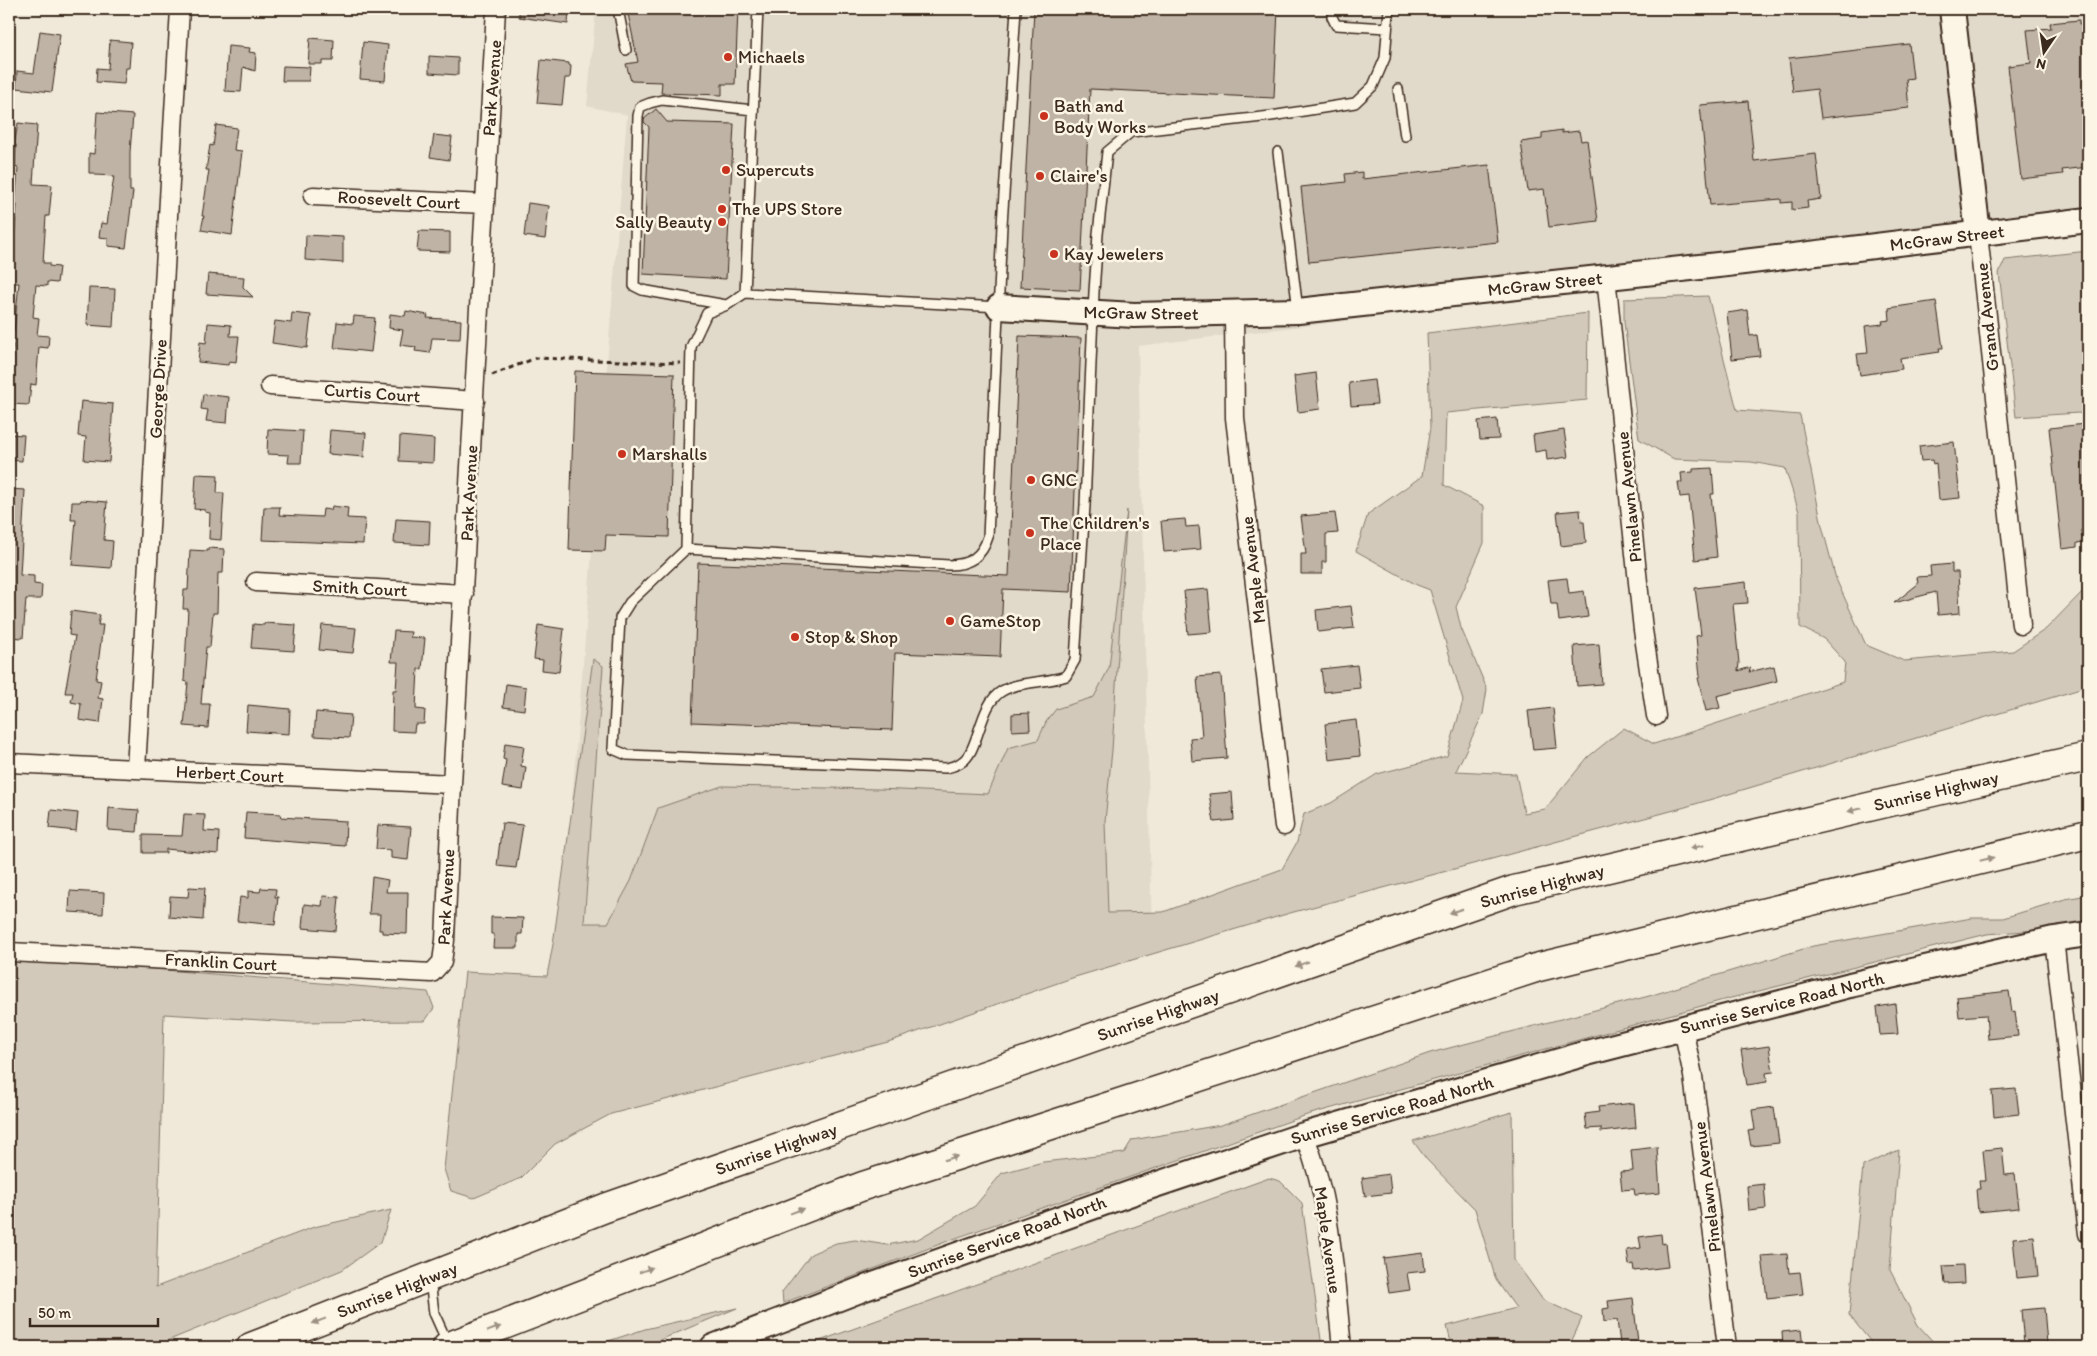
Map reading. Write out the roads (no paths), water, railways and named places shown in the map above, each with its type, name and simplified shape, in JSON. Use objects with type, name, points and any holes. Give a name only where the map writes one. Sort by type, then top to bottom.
[{"type":"highway","points":[[1937,791],[2088,740]]},
{"type":"highway","name":"Sunrise Highway","points":[[251,1347],[606,1208],[1514,890],[2088,757]]},
{"type":"highway","points":[[448,1347],[862,1186],[1539,967],[2088,834]]},
{"type":"street","name":"George Drive","points":[[136,769],[180,9]]},
{"type":"street","name":"Park Avenue","points":[[432,973],[442,962],[446,940],[452,784],[497,9]]},
{"type":"street","name":"Grand Avenue","points":[[1952,9],[2021,625]]},
{"type":"street","name":"Roosevelt Court","points":[[313,196],[485,204]]},
{"type":"street","name":"McGraw Street","points":[[999,307],[1134,315],[1298,311],[1606,278],[2088,220]]},
{"type":"street","name":"Pinelawn Avenue","points":[[1606,278],[1643,630],[1656,716]]},
{"type":"street","name":"Maple Avenue","points":[[1234,314],[1235,418],[1284,826]]},
{"type":"street","name":"Curtis Court","points":[[270,386],[474,401]]},
{"type":"street","name":"Smith Court","points":[[256,582],[464,594]]},
{"type":"street","name":"Herbert Court","points":[[9,763],[452,784]]},
{"type":"street","name":"Sunrise Service Road North","points":[[713,1347],[865,1288],[1136,1191],[1304,1135],[1587,1053],[1850,985],[2054,939],[2088,934]]},
{"type":"street","points":[[2054,939],[2088,1234]]},
{"type":"street","name":"Franklin Court","points":[[9,952],[432,973]]},
{"type":"street","name":"Pinelawn Avenue","points":[[1683,1028],[1695,1086],[1726,1347]]},
{"type":"street","name":"Maple Avenue","points":[[1304,1135],[1316,1163],[1328,1217],[1342,1347]]},
{"type":"lane","points":[[618,9],[626,50]]},
{"type":"lane","points":[[745,293],[758,9]]},
{"type":"lane","points":[[686,549],[949,565],[968,562],[976,558],[986,545],[988,537],[1002,225],[1016,9]]},
{"type":"lane","points":[[1332,9],[1332,17],[1336,25],[1387,28]]},
{"type":"lane","points":[[999,307],[745,293],[727,305],[707,313],[691,347],[686,549],[630,602],[620,618],[613,749],[627,755],[946,768],[962,763],[972,749],[991,702],[1002,691],[1021,685],[1051,681],[1066,676],[1075,660],[1093,313],[1098,234],[1107,152],[1131,132],[1271,116],[1356,103],[1373,86],[1385,58],[1389,9]]},
{"type":"lane","points":[[1398,90],[1405,136]]},
{"type":"lane","points":[[727,305],[647,291],[634,286],[638,116],[640,107],[662,100],[753,110]]},
{"type":"lane","points":[[1278,152],[1298,311]]},
{"type":"lane","points":[[429,1277],[434,1313],[448,1347]]},
{"type":"place","name":"Michaels","points":[[728,57]]},
{"type":"place","name":"Bath and Body Works","points":[[1044,116]]},
{"type":"place","name":"Supercuts","points":[[726,170]]},
{"type":"place","name":"Claire's","points":[[1040,176]]},
{"type":"place","name":"The UPS Store","points":[[722,209]]},
{"type":"place","name":"Sally Beauty","points":[[722,222]]},
{"type":"place","name":"Kay Jewelers","points":[[1054,254]]},
{"type":"place","name":"Marshalls","points":[[622,454]]},
{"type":"place","name":"GNC","points":[[1031,480]]},
{"type":"place","name":"The Children's Place","points":[[1030,533]]},
{"type":"place","name":"GameStop","points":[[950,621]]},
{"type":"place","name":"Stop & Shop","points":[[795,637]]}]
